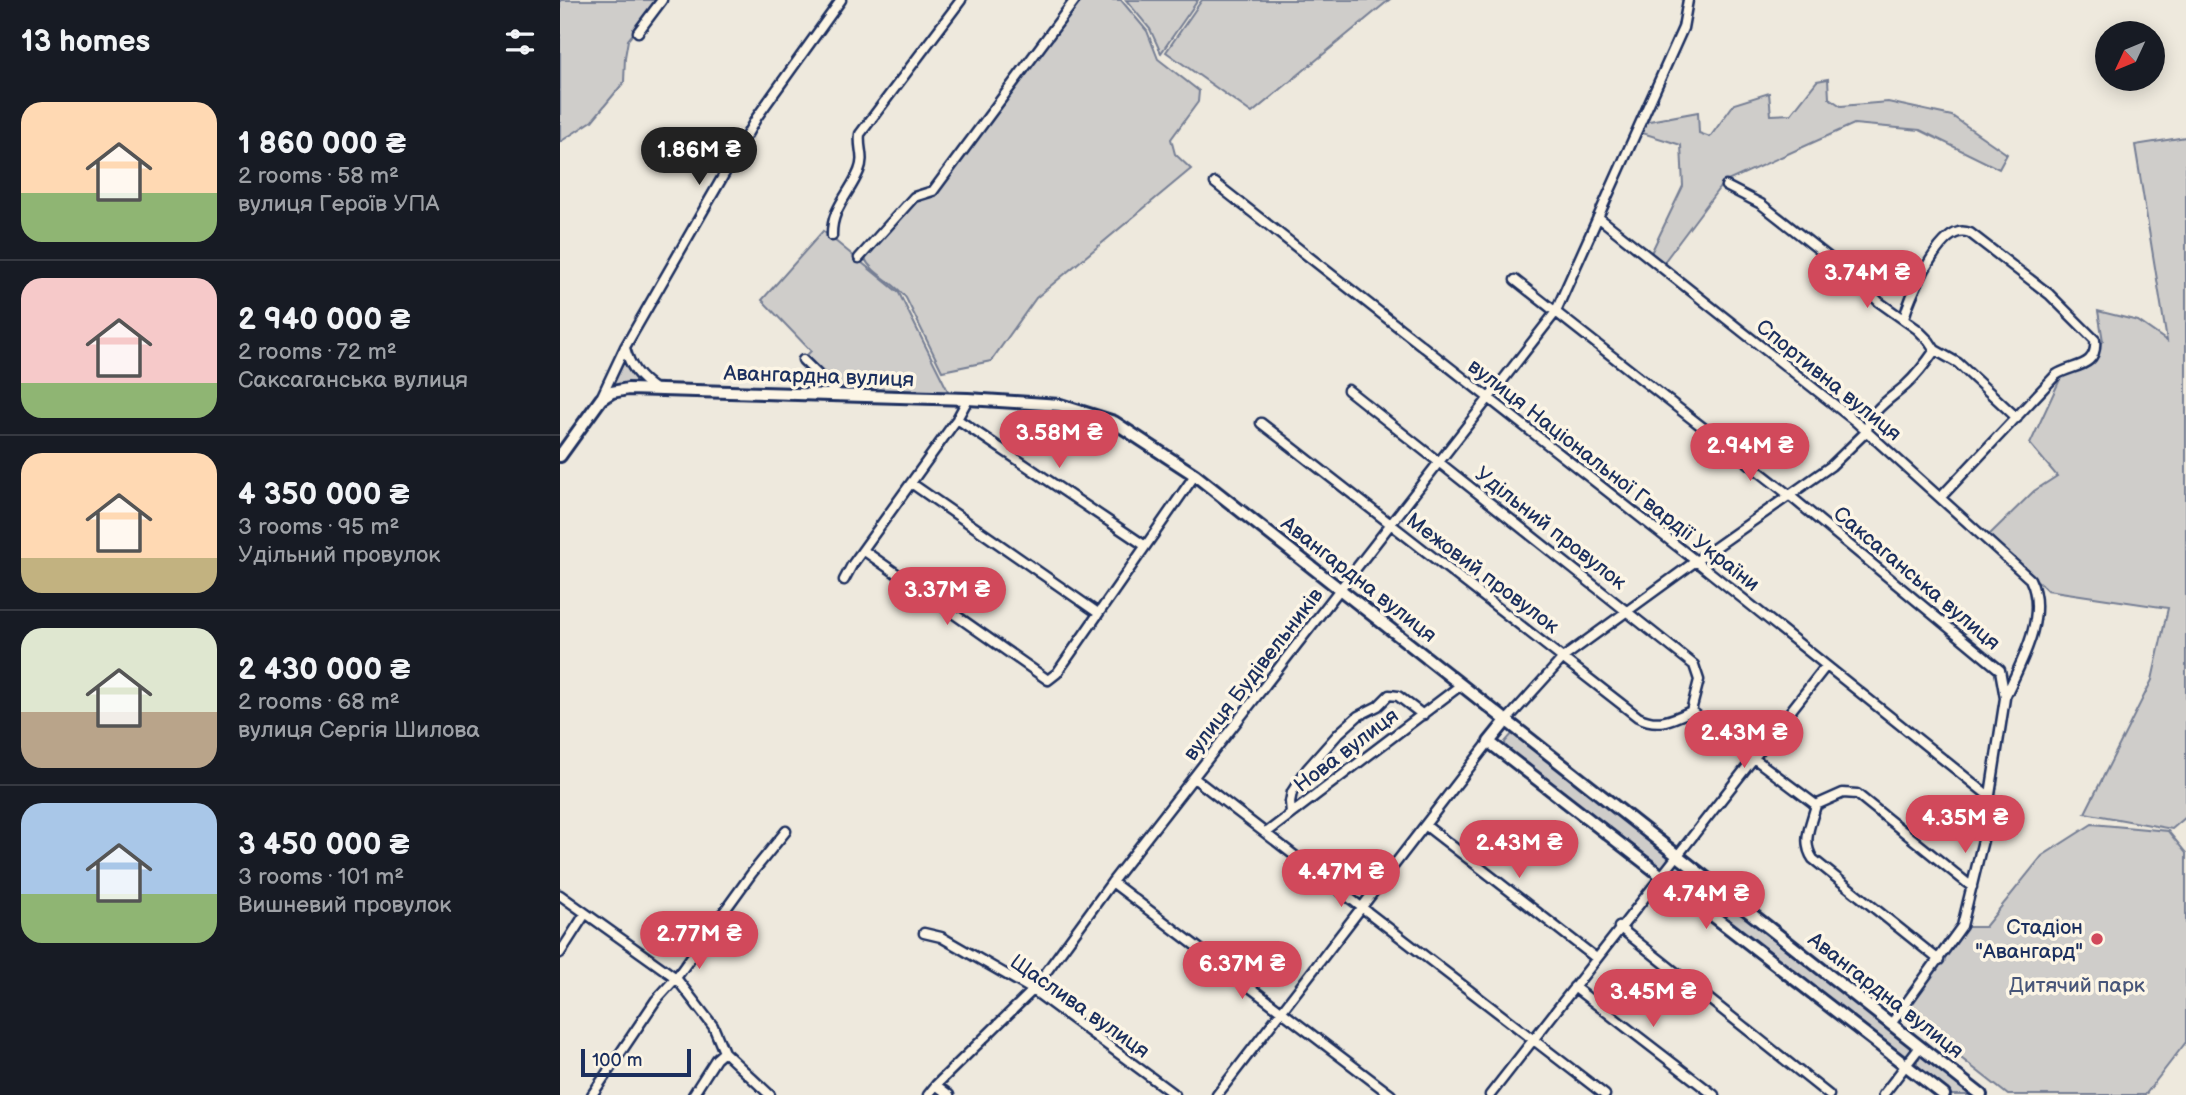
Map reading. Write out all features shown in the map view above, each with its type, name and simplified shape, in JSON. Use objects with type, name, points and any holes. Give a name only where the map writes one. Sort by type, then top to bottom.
[{"type":"street","points":[[638,32],[662,0]]},
{"type":"street","points":[[560,456],[601,398],[625,347],[757,117],[841,0]]},
{"type":"street","points":[[832,236],[836,210],[861,163],[863,153],[860,134],[961,0]]},
{"type":"street","points":[[859,258],[914,197],[933,191],[1075,0]]},
{"type":"street","name":"вулиця Будівельників","points":[[928,1095],[1033,990],[1112,882],[1555,313],[1683,28],[1688,0]]},
{"type":"street","name":"вулиця Національної Гвардії України","points":[[1215,183],[1696,561],[1989,796]]},
{"type":"street","points":[[1726,186],[1761,204],[1859,281],[1879,302],[1929,341],[1935,350],[1958,363],[2017,418]]},
{"type":"street","name":"Спортивна вулиця","points":[[1598,217],[1867,431],[2030,579],[2037,601],[2032,632],[2005,698]]},
{"type":"street","points":[[1904,319],[1908,303],[1936,252],[1952,236],[1961,232],[1970,233],[2049,294],[2092,336],[2096,349],[2082,365],[2056,375],[1941,497]]},
{"type":"street","name":"Саксаганська вулиця","points":[[1515,280],[1789,495],[2000,670],[2005,698]]},
{"type":"street","points":[[625,347],[634,370],[655,389]]},
{"type":"street","points":[[1217,1095],[1489,742],[1564,657],[1831,467],[1867,431],[1867,425],[1878,409],[1915,376],[1930,360],[1935,350]]},
{"type":"street","points":[[803,360],[840,396]]},
{"type":"street","name":"Авангардна вулиця","points":[[601,398],[612,392],[655,389],[968,399],[1060,405],[1114,422],[1195,475],[1981,1095]]},
{"type":"street","name":"Удільний провулок","points":[[1348,390],[1695,665],[1699,680],[1691,711]]},
{"type":"street","points":[[844,580],[957,419],[968,399]]},
{"type":"street","points":[[957,419],[1144,545]]},
{"type":"street","name":"Межовий провулок","points":[[1261,423],[1638,717],[1649,722],[1663,723],[1691,711]]},
{"type":"street","points":[[863,550],[1048,680],[1057,673],[1195,475]]},
{"type":"street","points":[[911,483],[1098,613]]},
{"type":"street","points":[[1490,1095],[1826,666]]},
{"type":"street","name":"Нова вулиця","points":[[1266,833],[1461,685]]},
{"type":"street","name":"Нова вулиця","points":[[1291,813],[1290,802],[1295,786],[1339,733],[1358,716],[1378,706],[1389,695],[1398,696],[1423,715]]},
{"type":"street","points":[[1891,1024],[1962,926],[1972,887],[2005,698]]},
{"type":"street","points":[[1691,711],[1816,805]]},
{"type":"street","name":"Авангардна вулиця","points":[[1489,742],[1944,1095]]},
{"type":"street","points":[[1194,778],[1605,1095]]},
{"type":"street","points":[[1816,805],[1843,793],[1857,794],[1972,887]]},
{"type":"street","points":[[1816,805],[1806,840],[1807,850],[1813,859],[1939,960]]},
{"type":"street","points":[[1425,825],[1596,958]]},
{"type":"street","points":[[592,1095],[656,1000],[676,978],[786,831]]},
{"type":"street","points":[[1112,882],[1391,1095]]},
{"type":"street","points":[[560,895],[676,978],[713,1026],[724,1052],[770,1095]]},
{"type":"street","points":[[560,953],[586,914]]},
{"type":"street","points":[[1619,928],[1829,1095]]},
{"type":"street","name":"Щаслива вулиця","points":[[924,933],[941,937],[1033,990],[1175,1095]]},
{"type":"street","points":[[1574,987],[1714,1095]]},
{"type":"street","points":[[1883,1095],[1920,1047]]},
{"type":"street","points":[[693,1095],[716,1059],[724,1052]]},
{"type":"street","points":[[936,1085],[949,1095]]},
{"type":"green space","points":[[560,0],[660,0],[628,40],[624,82],[592,121],[560,142]]},
{"type":"green space","points":[[1078,0],[1121,0],[1147,31],[1158,59],[1199,91],[1198,102],[1171,139],[1175,154],[1191,169],[1036,298],[991,361],[942,371],[906,298],[872,269],[864,257],[917,198],[929,198],[933,195]]},
{"type":"green space","points":[[1126,0],[1198,0],[1161,53],[1150,29]]},
{"type":"green space","points":[[1202,0],[1389,0],[1252,113],[1166,52]]},
{"type":"green space","points":[[1828,79],[1829,98],[1841,106],[1888,102],[1952,116],[2007,154],[1999,169],[1920,130],[1854,124],[1723,183],[1664,262],[1651,253],[1683,186],[1681,145],[1639,132],[1644,122],[1698,112],[1699,133],[1710,137],[1734,104],[1769,93],[1771,115],[1791,114],[1817,81]]},
{"type":"green space","points":[[2186,137],[2186,817],[2172,829],[2085,813],[2152,680],[2168,608],[2047,590],[1989,535],[2034,491],[2057,476],[2030,444],[2062,375],[2077,369],[2103,341],[2098,311],[2138,321],[2167,341],[2135,145]]},
{"type":"green space","points":[[823,231],[899,293],[948,395],[841,392],[806,356],[811,351],[762,300]]},
{"type":"green space","points":[[624,353],[646,385],[611,383]]},
{"type":"green space","points":[[1512,734],[1517,735],[1670,855],[1663,868],[1659,869],[1506,750],[1505,742]]},
{"type":"green space","name":"Дитячий парк","points":[[2092,824],[2168,831],[2186,853],[2186,1042],[2145,1095],[2008,1095],[1905,1014],[1964,927],[1985,927],[2042,856]]},
{"type":"green space","points":[[1675,862],[1679,862],[1912,1045],[1912,1053],[1906,1059],[1668,874]]},
{"type":"green space","points":[[1923,1056],[1976,1095],[1950,1095],[1917,1068],[1917,1060]]},
{"type":"place","name":"Стадіон \"Авангард\"","points":[[2097,939]]}]
